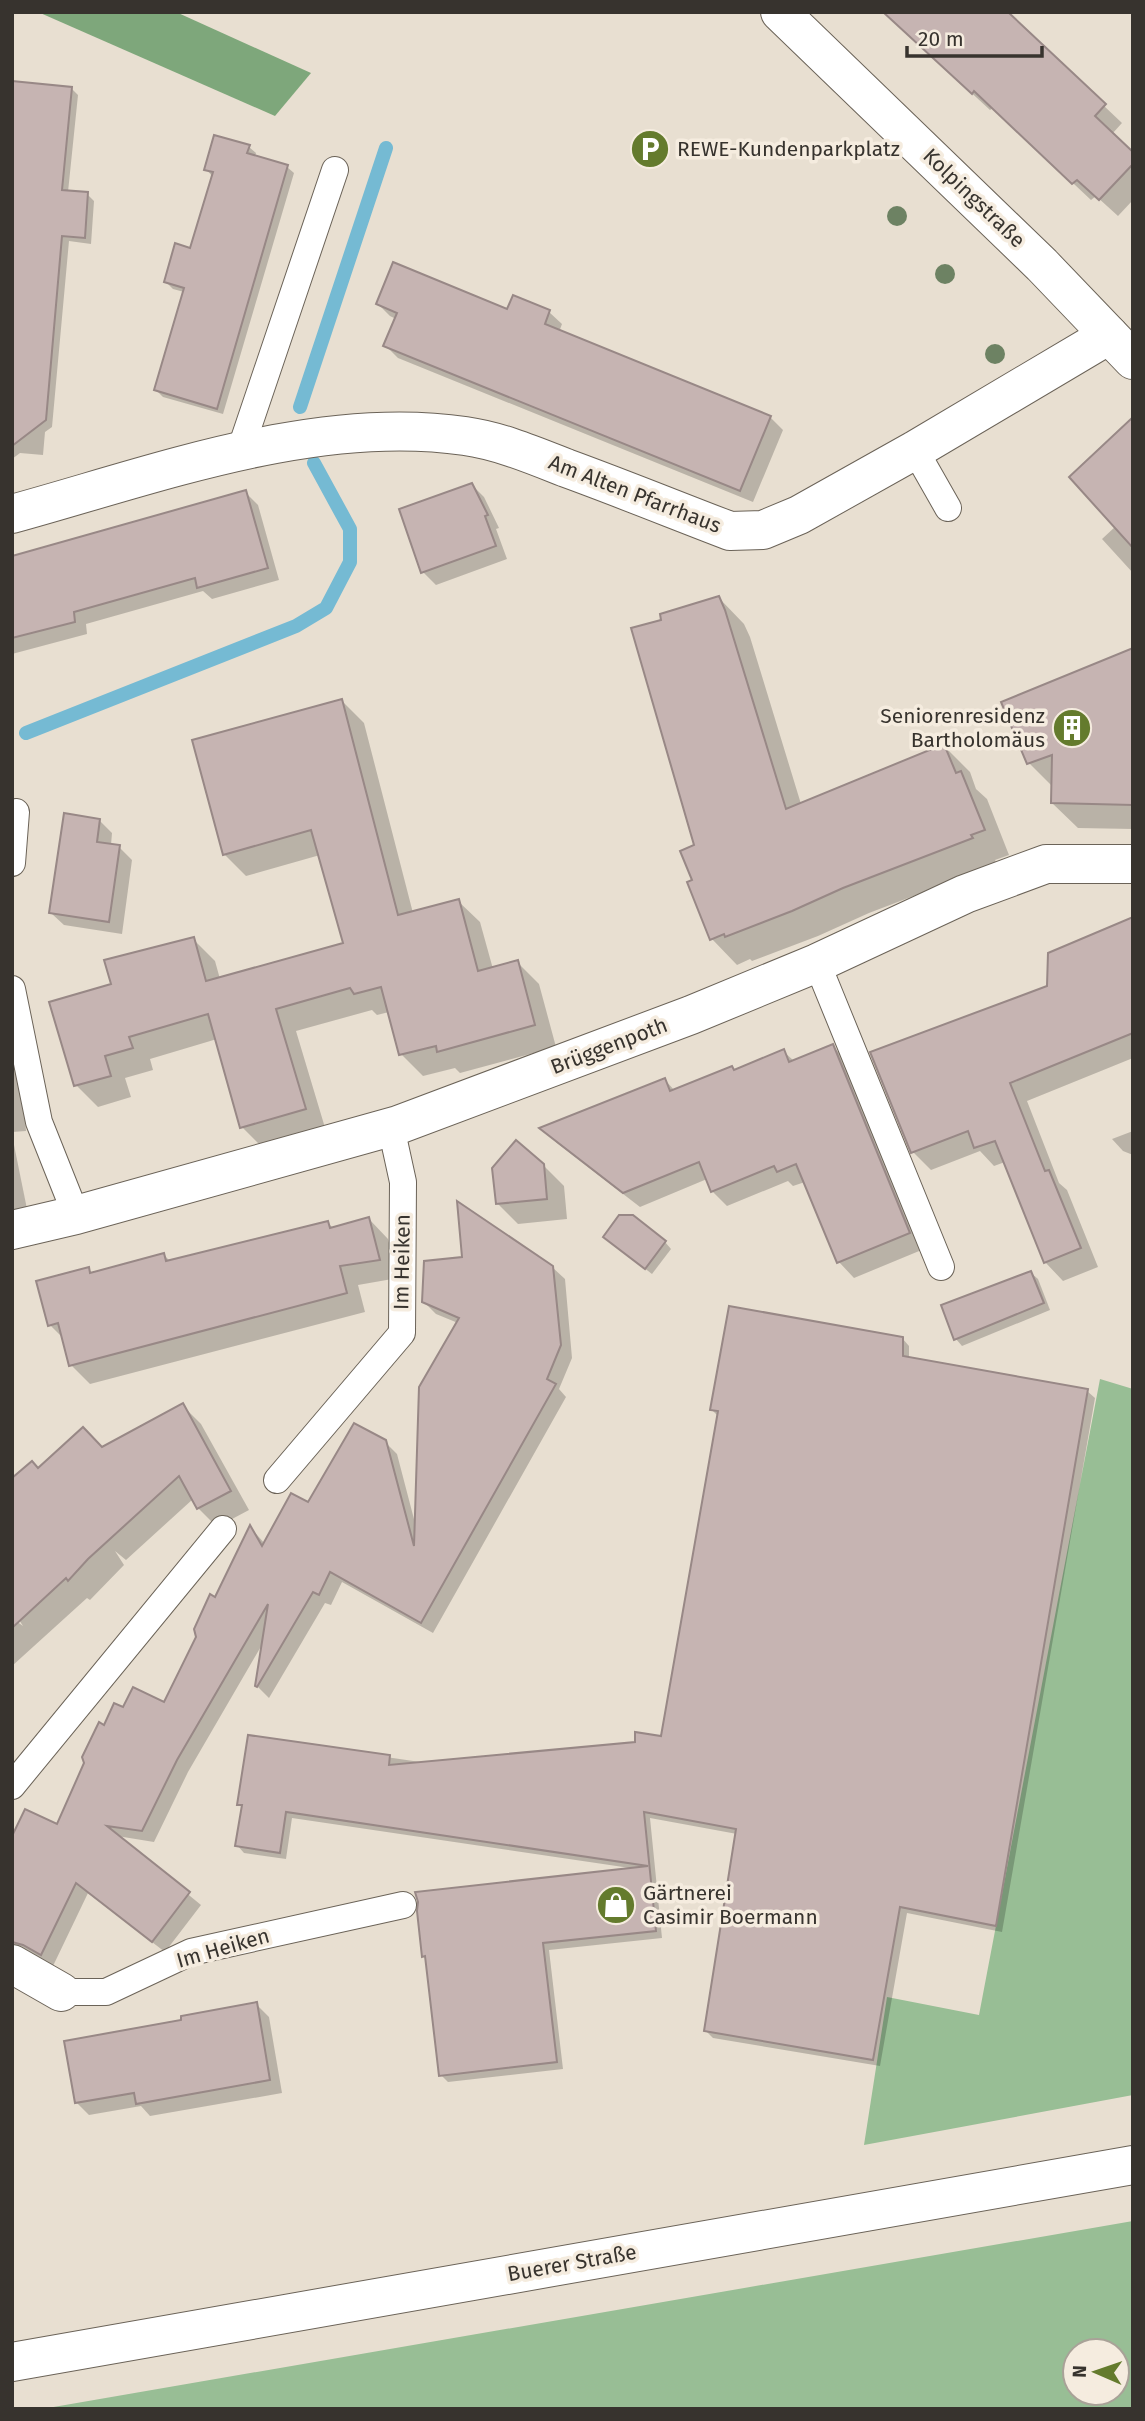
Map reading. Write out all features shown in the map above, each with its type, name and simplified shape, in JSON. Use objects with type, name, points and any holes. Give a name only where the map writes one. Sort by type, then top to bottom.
[{"type":"street","name":"Kolpingstraße","points":[[780,12],[1012,236],[1121,348]]},
{"type":"street","name":"Am Alten Pfarrhaus","points":[[12,514],[240,451],[292,440],[400,431],[465,436],[513,448],[730,531],[763,530],[799,515],[915,450],[1121,348]]},
{"type":"street","name":"Brüggenpoth","points":[[12,1230],[391,1127],[691,1015],[817,963],[965,894],[1046,864],[1133,864]]},
{"type":"street","name":"Im Heiken","points":[[12,1964],[61,1992]]},
{"type":"street","name":"Buerer Straße","points":[[12,2362],[1133,2165]]},
{"type":"lane","points":[[240,451],[335,170]]},
{"type":"lane","points":[[915,450],[948,508]]},
{"type":"lane","points":[[12,863],[16,812]]},
{"type":"lane","points":[[817,963],[941,1267]]},
{"type":"lane","points":[[12,989],[39,1122],[76,1214]]},
{"type":"lane","name":"Im Heiken","points":[[277,1480],[402,1333],[403,1182],[391,1127]]},
{"type":"lane","points":[[12,1786],[223,1529]]},
{"type":"lane","name":"Im Heiken","points":[[61,1992],[106,1993],[191,1952],[402,1905]]},
{"type":"green space","points":[[38,12],[176,12],[311,73],[275,116]]},
{"type":"green space","points":[[1100,1379],[1133,1389],[1133,2095],[864,2145],[887,1997],[979,2015]]},
{"type":"green space","points":[[1133,2221],[1133,2409],[42,2409]]},
{"type":"building","points":[[883,12],[1008,12],[1106,104],[1095,116],[1133,152],[1133,164],[1099,200],[1077,180],[1072,184],[974,91],[972,94]]},
{"type":"building","points":[[12,81],[72,87],[62,190],[88,192],[85,238],[62,236],[46,420],[12,446]]},
{"type":"building","points":[[214,135],[250,145],[247,153],[288,165],[217,409],[154,390],[184,288],[164,282],[175,243],[190,248],[213,172],[204,170]]},
{"type":"building","points":[[393,262],[507,309],[513,295],[550,310],[545,324],[771,416],[740,491],[383,346],[397,313],[376,304]]},
{"type":"building","points":[[1133,417],[1133,548],[1069,477]]},
{"type":"building","points":[[472,483],[488,515],[485,516],[496,546],[421,573],[399,509]]},
{"type":"building","points":[[246,490],[268,568],[197,588],[195,578],[74,612],[75,622],[12,638],[12,556]]},
{"type":"building","points":[[719,596],[786,809],[944,744],[956,773],[961,771],[985,830],[971,835],[973,838],[843,888],[792,911],[725,937],[724,934],[710,940],[687,882],[692,880],[680,851],[694,845],[631,628],[661,620],[660,614]]},
{"type":"building","name":"Seniorenresidenz Bartholomäus","points":[[1133,648],[1133,805],[1051,803],[1052,755],[1027,764],[1001,702]]},
{"type":"building","points":[[342,699],[398,915],[459,899],[478,971],[518,960],[535,1025],[437,1052],[436,1046],[399,1055],[381,987],[354,994],[350,988],[276,1009],[306,1109],[240,1128],[208,1014],[129,1037],[133,1048],[105,1056],[111,1076],[74,1086],[49,1002],[111,984],[104,960],[194,937],[206,981],[343,943],[311,830],[223,855],[192,740]]},
{"type":"building","points":[[64,813],[100,819],[97,842],[120,845],[109,922],[49,913]]},
{"type":"building","points":[[1133,917],[1133,1033],[1010,1083],[1045,1171],[1049,1170],[1081,1248],[1044,1263],[995,1141],[974,1148],[968,1131],[911,1153],[870,1052],[1047,986],[1048,953]]},
{"type":"building","points":[[833,1044],[910,1233],[837,1263],[796,1164],[777,1172],[774,1166],[711,1192],[699,1162],[623,1193],[539,1128],[665,1078],[670,1091],[732,1066],[734,1070],[784,1049],[789,1062]]},
{"type":"building","points":[[516,1140],[544,1164],[547,1199],[496,1204],[492,1168]]},
{"type":"building","points":[[457,1201],[553,1266],[561,1345],[547,1379],[556,1384],[421,1623],[330,1572],[319,1595],[313,1592],[257,1687],[255,1686],[268,1604],[177,1760],[142,1831],[107,1826],[190,1892],[152,1942],[76,1883],[41,1955],[12,1942],[12,1836],[25,1809],[57,1824],[84,1763],[82,1757],[99,1722],[104,1725],[114,1703],[123,1707],[133,1687],[164,1702],[196,1637],[194,1629],[210,1594],[215,1597],[250,1525],[262,1546],[291,1493],[308,1502],[354,1423],[386,1440],[414,1546],[419,1387],[459,1318],[422,1302],[424,1261],[462,1257]]},
{"type":"building","points":[[619,1215],[633,1215],[666,1241],[645,1269],[603,1237]]},
{"type":"building","points":[[369,1217],[380,1260],[340,1266],[347,1293],[69,1366],[58,1323],[48,1326],[36,1281],[89,1267],[90,1273],[164,1253],[166,1261],[328,1221],[330,1228]]},
{"type":"building","points":[[1031,1271],[1044,1303],[954,1340],[941,1305]]},
{"type":"building","points":[[729,1306],[903,1337],[903,1356],[1088,1389],[996,1926],[900,1907],[873,2060],[704,2031],[736,1829],[644,1812],[656,1931],[543,1943],[557,2062],[439,2076],[415,1892],[648,1866],[286,1812],[280,1853],[235,1846],[242,1805],[237,1805],[248,1735],[390,1755],[389,1765],[635,1742],[635,1732],[661,1736],[718,1411],[710,1410]]},
{"type":"building","points":[[183,1403],[231,1491],[197,1509],[179,1476],[88,1559],[68,1581],[66,1578],[12,1628],[12,1478],[32,1461],[38,1468],[83,1427],[102,1447]]},
{"type":"building","points":[[257,2002],[270,2080],[136,2104],[134,2093],[75,2103],[64,2041],[181,2020],[181,2016]]},
{"type":"waterway","points":[[300,407],[386,148]]},
{"type":"waterway","points":[[26,733],[296,626],[326,608],[350,562],[350,529],[314,463]]},
{"type":"place","name":"REWE-Kundenparkplatz","points":[[650,149]]},
{"type":"place","name":"Seniorenresidenz Bartholomäus","points":[[1072,728]]},
{"type":"place","name":"Gärtnerei Casimir Boermann","points":[[616,1905]]}]
